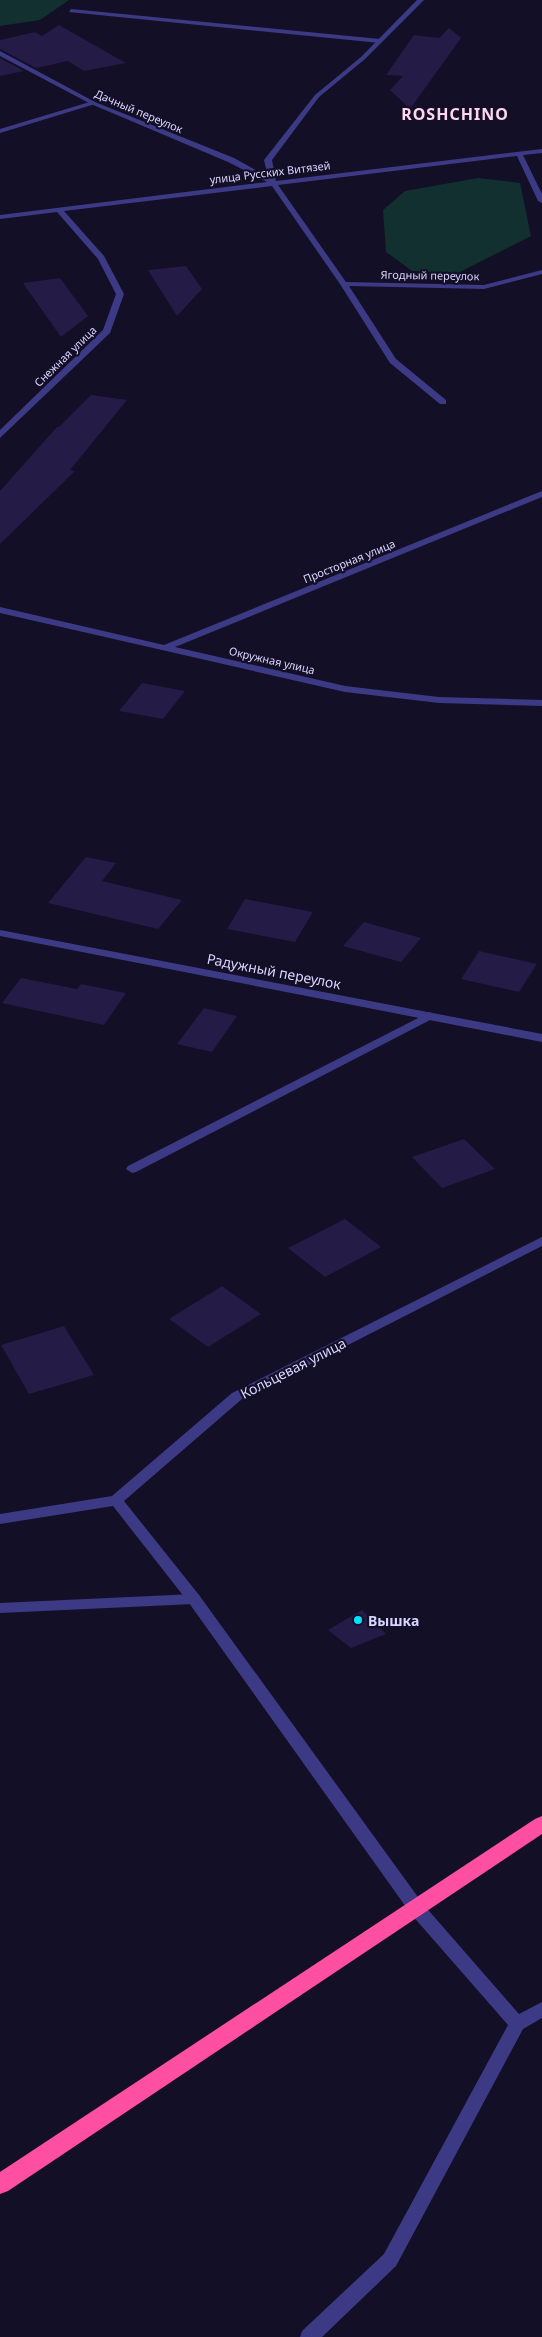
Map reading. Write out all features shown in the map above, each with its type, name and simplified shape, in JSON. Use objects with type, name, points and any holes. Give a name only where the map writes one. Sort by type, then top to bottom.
[{"type":"highway","points":[[0,2184],[542,1824]]},
{"type":"street","points":[[421,0],[380,41],[317,96],[268,160],[273,183],[344,284],[393,361],[443,402]]},
{"type":"street","points":[[71,11],[380,41]]},
{"type":"street","name":"Дачный переулок","points":[[0,53],[93,103],[231,160],[273,183]]},
{"type":"street","points":[[0,131],[93,103]]},
{"type":"street","name":"улица Русских Витязей","points":[[0,217],[542,152]]},
{"type":"street","points":[[519,154],[542,201]]},
{"type":"street","name":"Снежная улица","points":[[0,435],[107,331],[120,294],[101,258],[59,210]]},
{"type":"street","name":"Ягодный переулок","points":[[344,284],[484,287],[542,272]]},
{"type":"street","name":"Просторная улица","points":[[166,648],[542,494]]},
{"type":"street","name":"Окружная улица","points":[[0,610],[345,689],[440,700],[525,704],[542,702]]},
{"type":"street","name":"Радужный переулок","points":[[0,933],[542,1038]]},
{"type":"street","points":[[132,1169],[430,1016]]},
{"type":"street","name":"Кольцевая улица","points":[[116,1500],[237,1396],[542,1241]]},
{"type":"street","points":[[0,1519],[116,1500],[194,1599],[417,1908],[517,2024]]},
{"type":"street","points":[[0,1608],[194,1599]]},
{"type":"street","points":[[309,2337],[390,2260],[517,2024],[542,2009]]},
{"type":"green space","points":[[0,0],[69,0],[40,20],[0,26]]},
{"type":"green space","points":[[478,178],[520,183],[531,236],[458,273],[412,271],[386,252],[383,210],[405,191]]},
{"type":"building","points":[[59,25],[126,63],[84,71],[68,61],[36,68],[0,49],[0,40],[35,32],[42,36]]},
{"type":"building","points":[[449,28],[461,38],[410,109],[390,90],[403,76],[386,75],[414,35],[439,38]]},
{"type":"building","points":[[0,58],[24,71],[0,76]]},
{"type":"building","points":[[186,266],[202,289],[177,316],[148,270]]},
{"type":"building","points":[[60,278],[88,316],[61,337],[23,283]]},
{"type":"building","points":[[91,395],[127,400],[70,470],[75,471],[0,544],[0,491],[57,427]]},
{"type":"building","points":[[142,683],[185,691],[163,719],[119,711]]},
{"type":"building","points":[[86,857],[116,863],[102,881],[182,900],[158,929],[48,903]]},
{"type":"building","points":[[245,899],[313,912],[295,942],[227,929]]},
{"type":"building","points":[[364,922],[421,938],[401,962],[343,946]]},
{"type":"building","points":[[479,951],[537,964],[519,992],[461,979]]},
{"type":"building","points":[[21,978],[77,989],[81,984],[126,993],[104,1025],[2,1003]]},
{"type":"building","points":[[204,1008],[237,1016],[212,1052],[177,1044]]},
{"type":"building","points":[[464,1139],[495,1169],[442,1188],[412,1157]]},
{"type":"building","points":[[345,1219],[381,1247],[325,1277],[288,1248]]},
{"type":"building","points":[[222,1286],[261,1314],[208,1347],[169,1319]]},
{"type":"building","points":[[64,1326],[94,1375],[29,1394],[1,1345]]},
{"type":"building","name":"Вышка","points":[[362,1610],[386,1634],[351,1648],[328,1630]]},
{"type":"place","name":"Вышка","points":[[358,1620]]},
{"type":"district","name":"ROSHCHINO","points":[[455,114]]}]
